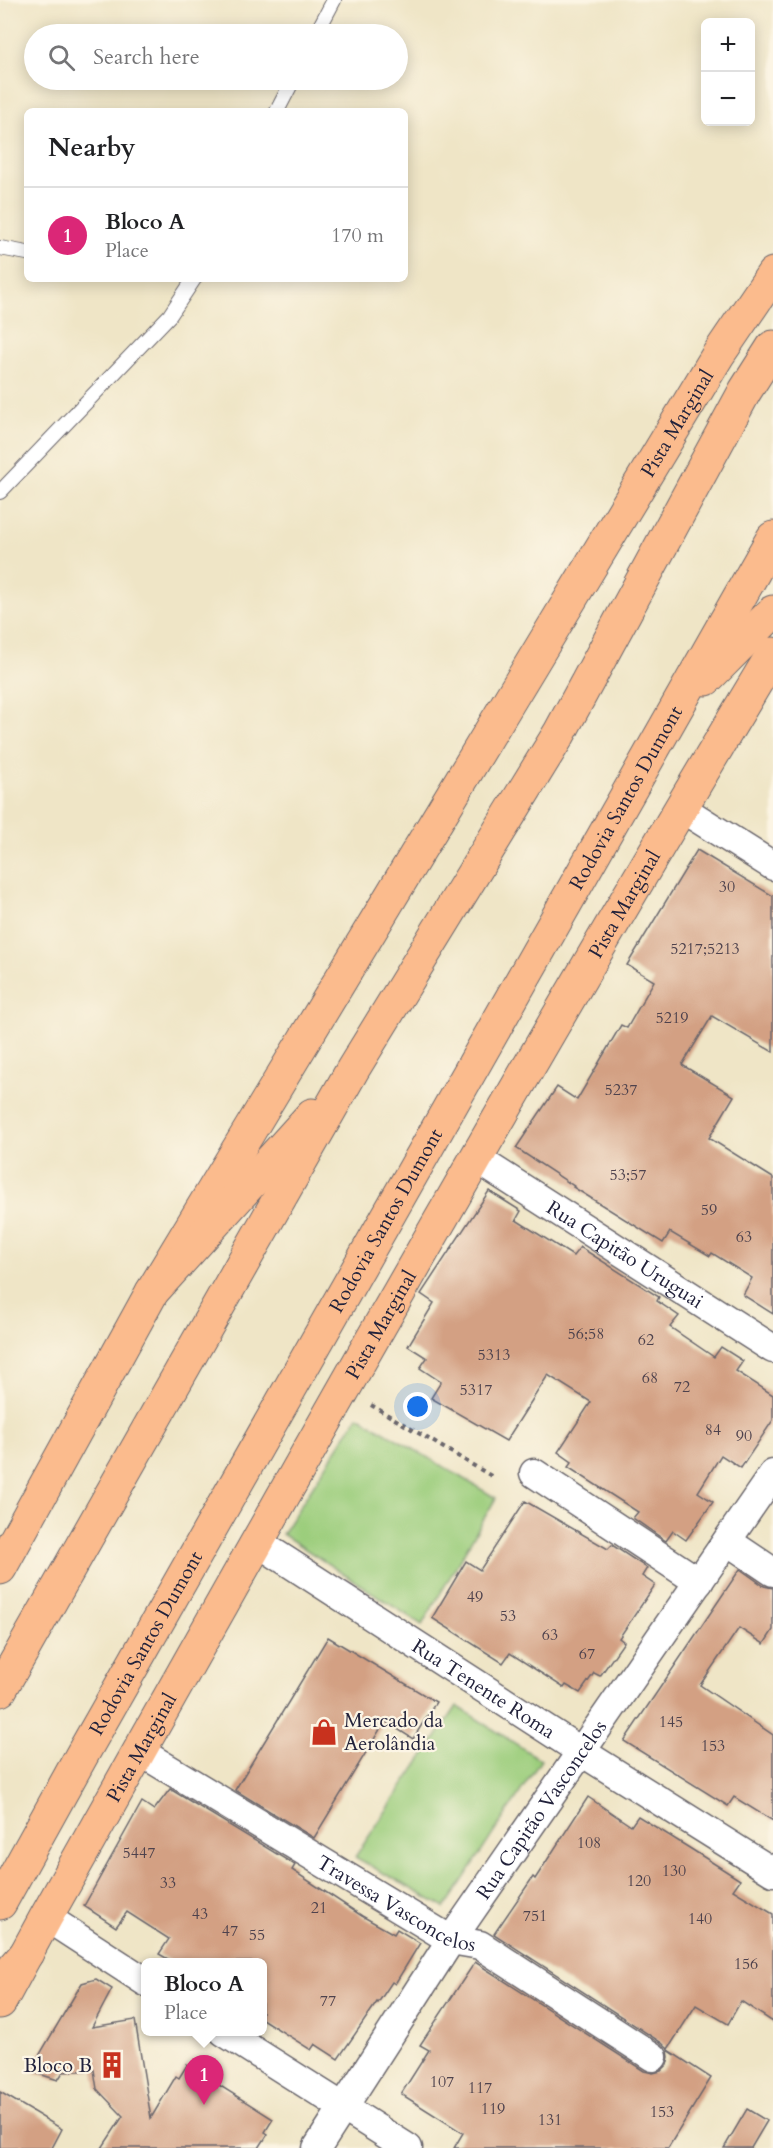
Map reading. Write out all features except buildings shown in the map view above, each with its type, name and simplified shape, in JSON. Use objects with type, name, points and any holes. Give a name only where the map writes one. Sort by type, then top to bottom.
[{"type":"main road","name":"Pista Marginal","points":[[0,1568],[152,1292],[718,355],[773,274]]},
{"type":"main road","points":[[0,1690],[353,1070],[559,734],[745,391],[773,346]]},
{"type":"main road","name":"Rodovia Santos Dumont","points":[[0,1903],[88,1743],[773,538]]},
{"type":"main road","points":[[677,707],[773,612]]},
{"type":"main road","name":"Pista Marginal","points":[[0,2002],[139,1751],[344,1390],[681,808],[773,654]]},
{"type":"main road","points":[[152,1292],[353,1070]]},
{"type":"main road","points":[[0,1984],[27,1953]]},
{"type":"street","points":[[681,808],[773,866]]},
{"type":"street","name":"Rua Capitão Uruguai","points":[[477,1159],[773,1349]]},
{"type":"street","points":[[534,1473],[699,1582]]},
{"type":"street","name":"Rua Capitão Vasconcelos","points":[[317,2148],[451,1940],[773,1474]]},
{"type":"street","points":[[727,1541],[773,1572]]},
{"type":"street","name":"Rua Tenente Roma","points":[[257,1542],[582,1752],[773,1872]]},
{"type":"street","name":"Travessa Vasconcelos","points":[[139,1751],[451,1940],[480,1945],[653,2057]]},
{"type":"street","points":[[46,1917],[141,1979]]},
{"type":"street","points":[[232,2036],[408,2148]]},
{"type":"lane","points":[[321,24],[334,0]]},
{"type":"lane","points":[[279,108],[288,90]]},
{"type":"lane","points":[[0,248],[24,252]]},
{"type":"lane","points":[[0,492],[170,315],[192,282]]},
{"type":"path","points":[[344,1390],[493,1478]]},
{"type":"green space","points":[[358,1416],[496,1498],[422,1625],[282,1534]]},
{"type":"green space","points":[[457,1706],[541,1760],[445,1908],[355,1857]]},
{"type":"place","name":"Mercado da Aerolândia","points":[[324,1732]]},
{"type":"place","name":"Bloco B","points":[[112,2065]]},
{"type":"place","name":"Bloco A","points":[[204,2105]]}]
